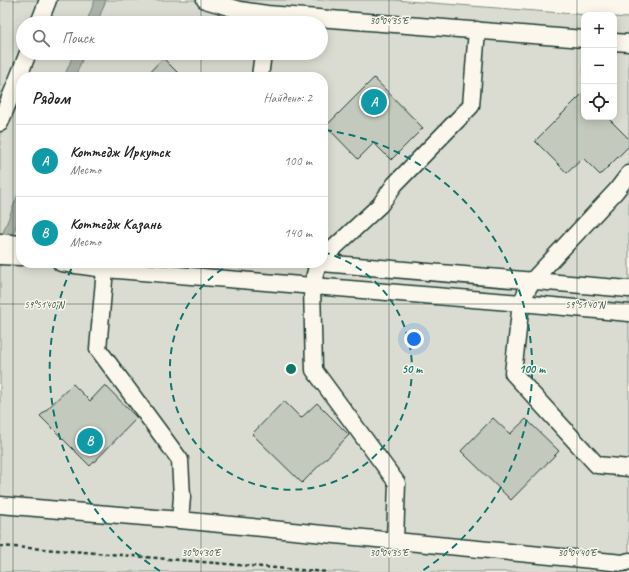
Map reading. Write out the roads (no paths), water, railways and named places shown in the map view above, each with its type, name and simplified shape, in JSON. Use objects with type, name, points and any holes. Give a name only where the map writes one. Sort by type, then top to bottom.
[{"type":"lane","points":[[42,16],[48,0]]},
{"type":"lane","points":[[205,0],[257,16]]},
{"type":"lane","points":[[328,22],[478,30],[581,39]]},
{"type":"lane","points":[[328,253],[380,205],[395,184],[471,106],[478,30]]},
{"type":"lane","points":[[617,42],[629,43]]},
{"type":"lane","points":[[20,72],[25,60]]},
{"type":"lane","points":[[261,72],[262,60]]},
{"type":"lane","points":[[0,123],[16,83]]},
{"type":"lane","points":[[629,174],[616,191],[531,282],[521,303],[513,373],[597,465],[629,468]]},
{"type":"lane","points":[[0,242],[16,244]]},
{"type":"lane","points":[[0,256],[16,257]]},
{"type":"lane","points":[[328,264],[531,282],[629,289]]},
{"type":"lane","points":[[107,268],[98,350],[180,460],[182,497],[180,520]]},
{"type":"lane","points":[[128,268],[312,286],[629,313]]},
{"type":"lane","points":[[317,268],[312,286],[314,370],[397,483],[395,540]]},
{"type":"lane","points":[[0,505],[395,540],[623,563],[629,561]]},
{"type":"place","name":"Коттедж Иркутск","points":[[374,102]]},
{"type":"place","name":"Коттедж Казань","points":[[90,441]]}]
